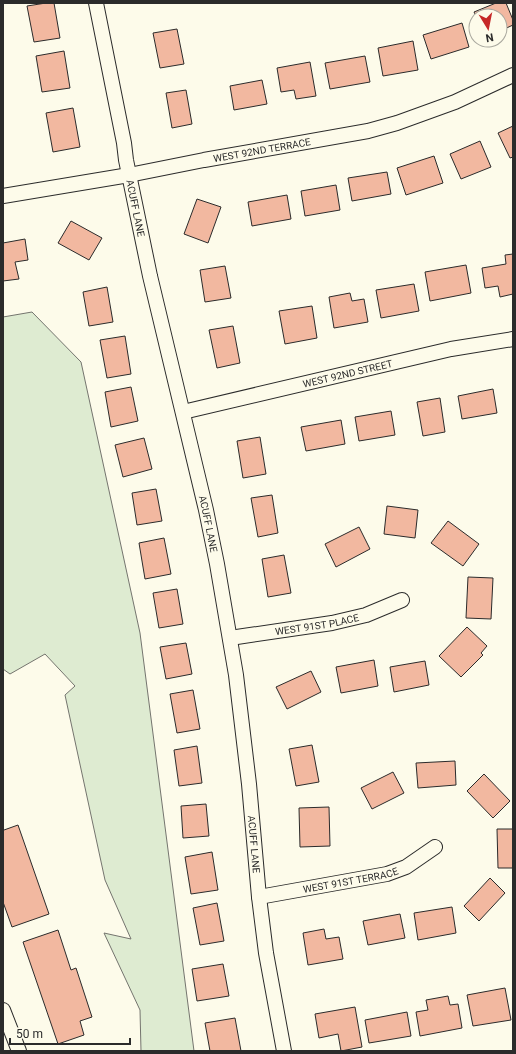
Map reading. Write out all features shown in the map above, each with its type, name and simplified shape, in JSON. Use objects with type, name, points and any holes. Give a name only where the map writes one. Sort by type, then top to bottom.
[{"type":"street","name":"ACUFF LANE","points":[[96,3],[150,276],[208,518],[230,638],[250,784],[259,896],[266,953],[284,1051]]},
{"type":"street","name":"WEST 92ND TERRACE","points":[[3,196],[130,175],[204,160],[368,131],[397,123],[455,102],[513,75]]},
{"type":"street","name":"WEST 92ND STREET","points":[[183,412],[451,349],[513,339]]},
{"type":"street","name":"WEST 91ST PLACE","points":[[230,638],[332,623],[366,615],[402,600]]},
{"type":"street","name":"WEST 91ST TERRACE","points":[[259,896],[387,874],[406,867],[435,847]]},
{"type":"street","points":[[3,1010],[19,1051]]},
{"type":"green space","points":[[32,312],[81,362],[140,633],[194,1051],[141,1051],[140,1010],[104,933],[131,939],[105,880],[65,695],[75,686],[45,654],[10,674],[3,669],[3,317]]},
{"type":"building","points":[[54,3],[60,38],[34,42],[27,6]]},
{"type":"building","points":[[496,3],[506,3],[513,20],[513,25],[508,27],[508,8],[484,8]]},
{"type":"building","points":[[462,23],[468,47],[431,59],[423,35]]},
{"type":"building","points":[[177,29],[184,64],[160,68],[153,33]]},
{"type":"building","points":[[413,41],[418,70],[383,76],[378,48]]},
{"type":"building","points":[[64,51],[70,88],[42,92],[36,56]]},
{"type":"building","points":[[365,56],[370,82],[330,89],[325,63]]},
{"type":"building","points":[[310,62],[316,96],[296,99],[294,90],[281,92],[277,68]]},
{"type":"building","points":[[262,80],[267,104],[234,110],[230,86]]},
{"type":"building","points":[[186,90],[192,124],[172,128],[166,93]]},
{"type":"building","points":[[73,108],[80,147],[53,152],[46,113]]},
{"type":"building","points":[[513,126],[513,157],[510,158],[498,133]]},
{"type":"building","points":[[480,141],[491,167],[461,179],[450,154]]},
{"type":"building","points":[[434,156],[443,183],[406,195],[397,168]]},
{"type":"building","points":[[387,172],[391,194],[352,201],[348,178]]},
{"type":"building","points":[[336,185],[340,210],[305,216],[301,191]]},
{"type":"building","points":[[287,195],[291,219],[252,226],[248,202]]},
{"type":"building","points":[[197,199],[221,207],[208,243],[184,234]]},
{"type":"building","points":[[71,221],[102,238],[89,260],[58,243]]},
{"type":"building","points":[[25,239],[28,260],[15,262],[19,279],[3,281],[3,243]]},
{"type":"building","points":[[513,254],[513,294],[500,297],[498,286],[485,288],[482,268],[506,264],[505,255]]},
{"type":"building","points":[[466,265],[471,293],[430,301],[425,272]]},
{"type":"building","points":[[225,266],[231,298],[205,302],[200,270]]},
{"type":"building","points":[[414,284],[419,311],[381,318],[376,290]]},
{"type":"building","points":[[107,287],[113,322],[89,326],[83,292]]},
{"type":"building","points":[[350,293],[352,301],[364,299],[368,322],[334,328],[329,297]]},
{"type":"building","points":[[312,306],[317,338],[285,344],[279,311]]},
{"type":"building","points":[[233,326],[240,363],[217,368],[209,330]]},
{"type":"building","points":[[125,336],[131,374],[107,378],[100,340]]},
{"type":"building","points":[[131,387],[138,421],[111,427],[105,392]]},
{"type":"building","points":[[493,389],[497,413],[462,419],[458,396]]},
{"type":"building","points":[[440,398],[445,432],[423,436],[417,402]]},
{"type":"building","points":[[391,411],[395,435],[359,441],[355,417]]},
{"type":"building","points":[[341,420],[345,444],[306,451],[301,427]]},
{"type":"building","points":[[260,437],[266,474],[243,478],[237,441]]},
{"type":"building","points":[[144,438],[152,469],[123,477],[115,445]]},
{"type":"building","points":[[156,489],[162,521],[137,525],[132,493]]},
{"type":"building","points":[[272,495],[278,533],[258,537],[251,498]]},
{"type":"building","points":[[387,506],[418,510],[415,538],[384,534]]},
{"type":"building","points":[[448,521],[479,544],[463,566],[431,543]]},
{"type":"building","points":[[359,527],[370,549],[336,567],[325,544]]},
{"type":"building","points":[[164,538],[171,574],[145,579],[139,543]]},
{"type":"building","points":[[284,555],[291,593],[268,597],[262,559]]},
{"type":"building","points":[[468,577],[493,578],[491,619],[466,618]]},
{"type":"building","points":[[177,589],[183,624],[159,628],[153,593]]},
{"type":"building","points":[[467,627],[487,646],[481,653],[483,655],[461,677],[439,656]]},
{"type":"building","points":[[186,643],[192,674],[166,679],[160,647]]},
{"type":"building","points":[[374,660],[378,686],[341,693],[336,667]]},
{"type":"building","points":[[425,661],[429,685],[394,692],[390,667]]},
{"type":"building","points":[[311,671],[321,692],[287,709],[276,687]]},
{"type":"building","points":[[193,690],[200,729],[177,733],[170,694]]},
{"type":"building","points":[[312,745],[319,782],[296,786],[289,749]]},
{"type":"building","points":[[197,746],[202,783],[179,786],[174,750]]},
{"type":"building","points":[[455,761],[456,785],[418,788],[416,763]]},
{"type":"building","points":[[393,772],[404,793],[372,809],[361,788]]},
{"type":"building","points":[[484,774],[510,801],[493,818],[467,791]]},
{"type":"building","points":[[206,804],[209,836],[183,838],[181,806]]},
{"type":"building","points":[[329,807],[330,846],[300,847],[299,808]]},
{"type":"building","points":[[18,825],[49,914],[12,927],[3,902],[3,829],[4,830]]},
{"type":"building","points":[[497,829],[513,829],[513,868],[498,868]]},
{"type":"building","points":[[212,852],[218,890],[191,894],[185,857]]},
{"type":"building","points":[[490,878],[505,893],[479,921],[464,906]]},
{"type":"building","points":[[217,903],[224,941],[200,945],[193,908]]},
{"type":"building","points":[[452,907],[456,933],[418,940],[414,913]]},
{"type":"building","points":[[400,914],[405,938],[368,945],[363,921]]},
{"type":"building","points":[[324,929],[326,939],[339,937],[343,959],[308,965],[303,933]]},
{"type":"building","points":[[58,930],[71,970],[76,968],[92,1017],[80,1021],[84,1035],[58,1044],[23,942]]},
{"type":"building","points":[[223,964],[229,996],[197,1001],[192,969]]},
{"type":"building","points":[[505,988],[511,1020],[473,1026],[467,995]]},
{"type":"building","points":[[448,996],[450,1005],[458,1004],[462,1028],[420,1036],[416,1012],[428,1010],[426,1000]]},
{"type":"building","points":[[355,1007],[362,1047],[341,1051],[338,1034],[319,1038],[315,1014]]},
{"type":"building","points":[[407,1012],[411,1036],[369,1043],[365,1020]]},
{"type":"building","points":[[235,1018],[241,1051],[210,1051],[205,1023]]}]
